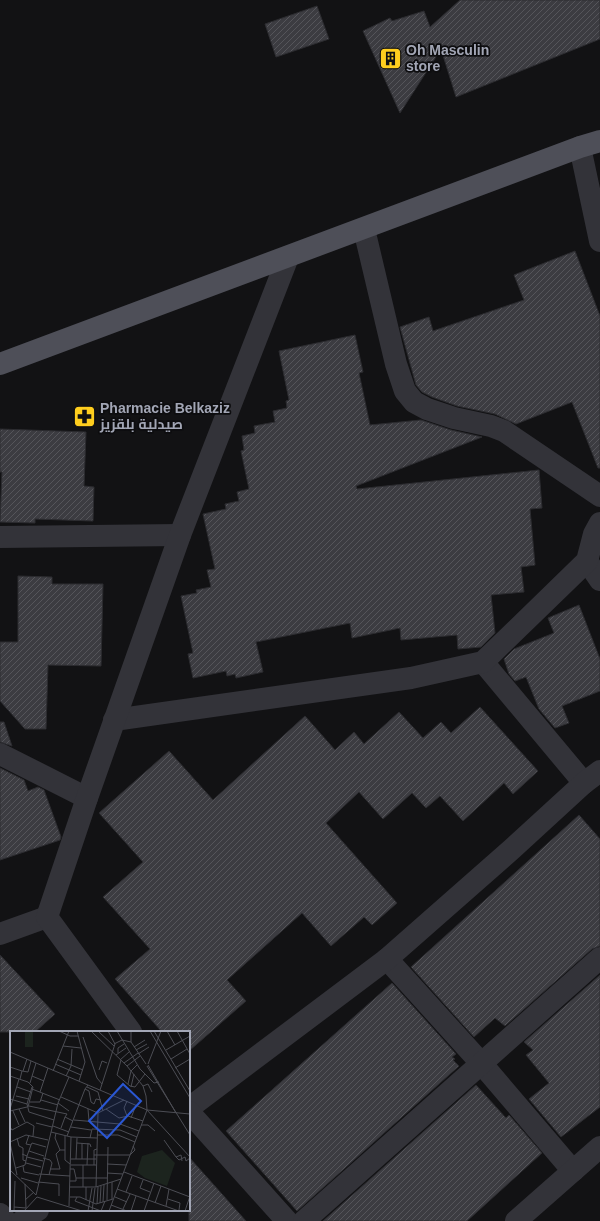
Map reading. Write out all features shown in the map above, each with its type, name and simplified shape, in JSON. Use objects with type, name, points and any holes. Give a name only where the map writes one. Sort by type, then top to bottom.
[{"type":"main road","points":[[0,364],[590,144]]},
{"type":"street","points":[[590,144],[600,241]]},
{"type":"street","points":[[364,229],[396,364],[405,391],[414,402],[427,409],[454,418],[491,426],[504,431],[600,496]]},
{"type":"street","points":[[47,917],[114,720],[180,535],[288,257]]},
{"type":"street","points":[[114,720],[411,678],[483,662],[587,561],[594,534],[600,523]]},
{"type":"street","points":[[0,537],[180,535]]},
{"type":"street","points":[[587,561],[600,580]]},
{"type":"street","points":[[190,1107],[387,959],[592,777],[483,662]]},
{"type":"street","points":[[0,754],[87,798]]},
{"type":"street","points":[[0,934],[47,917]]},
{"type":"street","points":[[47,917],[130,1031]]},
{"type":"street","points":[[304,1221],[600,958]]},
{"type":"street","points":[[387,959],[481,1063],[574,1171]]},
{"type":"street","points":[[190,1113],[287,1221]]},
{"type":"street","points":[[516,1221],[600,1147]]},
{"type":"street","points":[[22,1221],[37,1211]]},
{"type":"street","points":[[0,1214],[6,1221]]},
{"type":"building","points":[[460,0],[600,0],[600,39],[456,97],[441,49],[400,113],[363,31],[390,18],[392,21],[424,11],[430,27]]},
{"type":"building","points":[[317,6],[329,39],[276,57],[265,24]]},
{"type":"building","points":[[575,251],[600,316],[600,468],[598,468],[572,402],[516,424],[495,414],[457,406],[422,392],[416,385],[400,327],[429,317],[433,331],[524,300],[514,275]]},
{"type":"building","points":[[355,335],[363,372],[359,373],[370,425],[421,420],[451,430],[482,437],[356,486],[357,489],[539,470],[542,508],[530,509],[535,565],[521,567],[524,592],[491,595],[495,633],[481,647],[458,649],[457,635],[401,640],[400,628],[352,638],[350,623],[256,642],[263,672],[236,678],[235,674],[227,676],[226,671],[193,678],[188,654],[193,653],[181,596],[197,593],[196,590],[211,587],[207,570],[215,569],[203,514],[226,509],[225,504],[239,501],[237,492],[249,489],[241,451],[244,450],[242,436],[255,433],[254,426],[275,422],[273,411],[287,408],[286,401],[289,400],[279,351]]},
{"type":"building","points":[[0,429],[86,432],[84,486],[94,487],[93,521],[35,519],[35,523],[0,522],[2,472],[0,472]]},
{"type":"building","points":[[18,576],[52,577],[52,584],[103,584],[101,666],[48,665],[46,729],[25,729],[0,701],[0,642],[18,642]]},
{"type":"building","points":[[579,605],[600,659],[600,691],[562,706],[569,723],[555,728],[539,709],[526,677],[515,681],[509,674],[504,659],[514,649],[554,633],[548,618]]},
{"type":"building","points":[[480,707],[538,771],[513,794],[504,783],[463,821],[440,796],[426,808],[412,793],[383,819],[359,792],[326,823],[397,903],[372,925],[364,917],[331,946],[302,913],[227,980],[246,1001],[190,1050],[190,1031],[161,1031],[115,979],[150,949],[103,897],[143,862],[99,813],[169,751],[213,800],[305,716],[335,750],[354,732],[364,744],[399,712],[423,738],[441,722],[451,733]]},
{"type":"building","points":[[0,722],[4,722],[12,746],[0,742]]},
{"type":"building","points":[[0,768],[24,780],[28,791],[38,787],[44,790],[61,837],[60,840],[0,860]]},
{"type":"building","points":[[579,815],[600,839],[600,946],[592,949],[505,1026],[495,1018],[474,1037],[411,967]]},
{"type":"building","points":[[0,955],[55,1014],[36,1031],[0,1032]]},
{"type":"building","points":[[600,975],[600,1107],[561,1137],[529,1099],[549,1083],[526,1055],[533,1050],[524,1042]]},
{"type":"building","points":[[392,983],[456,1054],[452,1057],[459,1066],[297,1211],[226,1131]]},
{"type":"building","points":[[476,1085],[506,1118],[509,1115],[542,1153],[467,1221],[323,1221]]},
{"type":"building","points":[[190,1158],[246,1221],[189,1221],[190,1211]]},
{"type":"place","name":"Oh Masculin store","points":[[391,58]]},
{"type":"place","name":"Pharmacie Belkaziz صيدلية بلقزيز","points":[[84,416]]}]
